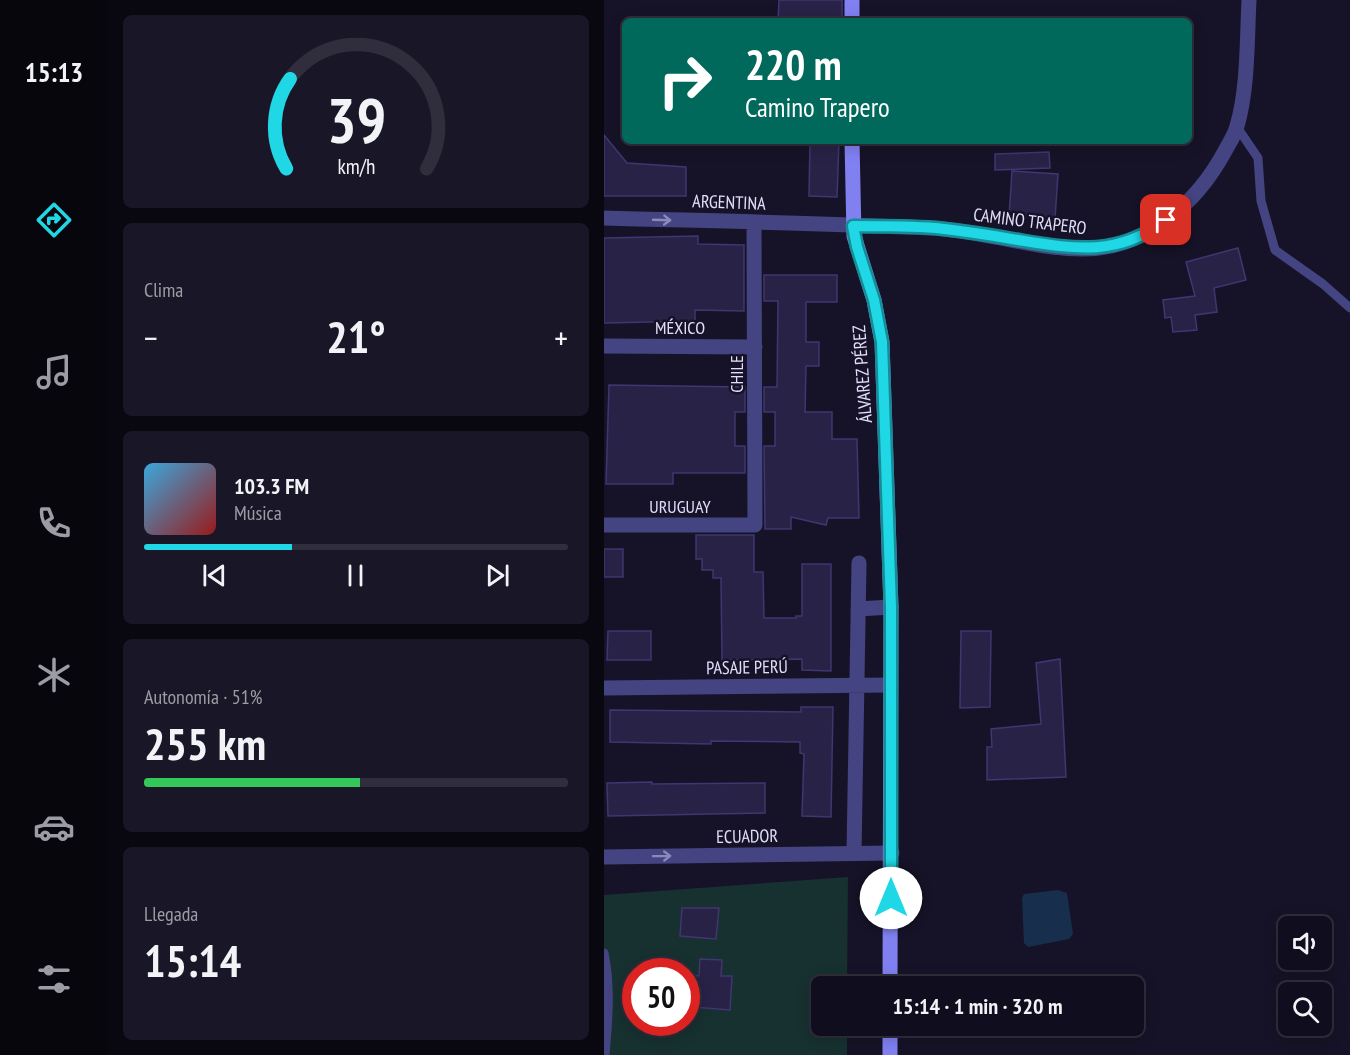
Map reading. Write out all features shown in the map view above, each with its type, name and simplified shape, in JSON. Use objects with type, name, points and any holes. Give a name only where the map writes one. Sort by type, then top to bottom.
[{"type":"main road","points":[[852,0],[852,18]]},
{"type":"main road","name":"ÁLVAREZ PÉREZ","points":[[852,144],[853,226],[857,247],[874,300],[882,342],[891,607],[890,976]]},
{"type":"main road","points":[[890,1036],[890,1055]]},
{"type":"street","name":"CAMINO TRAPERO","points":[[853,226],[934,228],[1082,249],[1108,247],[1130,241],[1153,230],[1180,209],[1214,171],[1237,127],[1244,82],[1249,0]]},
{"type":"street","name":"ARGENTINA","points":[[604,218],[853,226]]},
{"type":"street","name":"CHILE","points":[[754,222],[755,525]]},
{"type":"street","name":"MÉXICO","points":[[604,346],[755,347]]},
{"type":"street","name":"URUGUAY","points":[[604,525],[755,525]]},
{"type":"street","points":[[854,853],[859,563]]},
{"type":"street","points":[[858,609],[891,607]]},
{"type":"street","name":"PASAJE PERÚ","points":[[604,688],[890,685]]},
{"type":"street","name":"ECUADOR","points":[[604,857],[892,853]]},
{"type":"lane","points":[[1237,127],[1258,158],[1261,201],[1274,250],[1323,284],[1350,308]]},
{"type":"lane","points":[[604,953],[609,975],[605,1055]]},
{"type":"green space","points":[[848,877],[847,976],[811,976],[811,1036],[847,1036],[847,1055],[604,1055],[604,895]]},
{"type":"water","points":[[1058,890],[1067,893],[1073,934],[1069,939],[1028,947],[1024,943],[1022,898],[1024,894]]},
{"type":"building","points":[[779,0],[842,0],[842,18],[778,18]]},
{"type":"building","points":[[604,135],[627,163],[686,167],[686,196],[604,196]]},
{"type":"building","points":[[810,144],[839,144],[837,197],[809,196]]},
{"type":"building","points":[[1049,152],[1050,168],[995,170],[995,154]]},
{"type":"building","points":[[1012,171],[1058,174],[1055,219],[1009,216]]},
{"type":"building","points":[[698,236],[698,244],[744,245],[744,311],[695,310],[695,321],[604,323],[604,238]]},
{"type":"building","points":[[1238,248],[1246,280],[1214,288],[1217,312],[1195,315],[1197,330],[1173,332],[1171,317],[1165,318],[1163,300],[1195,296],[1186,262]]},
{"type":"building","points":[[764,275],[837,275],[837,302],[806,302],[806,342],[819,342],[819,366],[806,366],[805,412],[832,412],[832,439],[857,439],[859,518],[828,518],[826,525],[791,517],[791,529],[765,529],[764,446],[775,446],[775,412],[764,412],[764,387],[777,387],[778,301],[764,301]]},
{"type":"building","points":[[609,385],[745,387],[745,412],[735,412],[735,446],[745,446],[745,473],[673,473],[673,484],[606,484]]},
{"type":"building","points":[[696,535],[754,535],[754,572],[763,572],[764,618],[802,616],[802,564],[831,564],[831,671],[802,670],[802,659],[722,660],[721,578],[713,578],[713,570],[702,570],[702,559],[696,559]]},
{"type":"building","points":[[604,549],[623,549],[623,577],[604,577]]},
{"type":"building","points":[[608,631],[651,631],[651,660],[607,660]]},
{"type":"building","points":[[961,631],[991,631],[990,707],[960,708]]},
{"type":"building","points":[[1060,659],[1066,777],[987,780],[987,747],[992,747],[991,729],[1041,724],[1036,663]]},
{"type":"building","points":[[801,707],[833,707],[831,817],[802,816],[804,754],[800,753],[800,742],[711,741],[711,744],[610,742],[610,710],[801,712]]},
{"type":"building","points":[[652,782],[652,784],[765,783],[765,813],[608,816],[607,783]]},
{"type":"building","points":[[682,908],[719,908],[716,939],[680,936]]},
{"type":"building","points":[[700,959],[722,960],[721,976],[732,976],[730,1010],[700,1008]]},
{"type":"route","points":[[891,898],[891,607],[882,342],[874,300],[854,237],[853,226],[934,228],[1082,249],[1108,247],[1130,241],[1153,230],[1166,220]]}]
